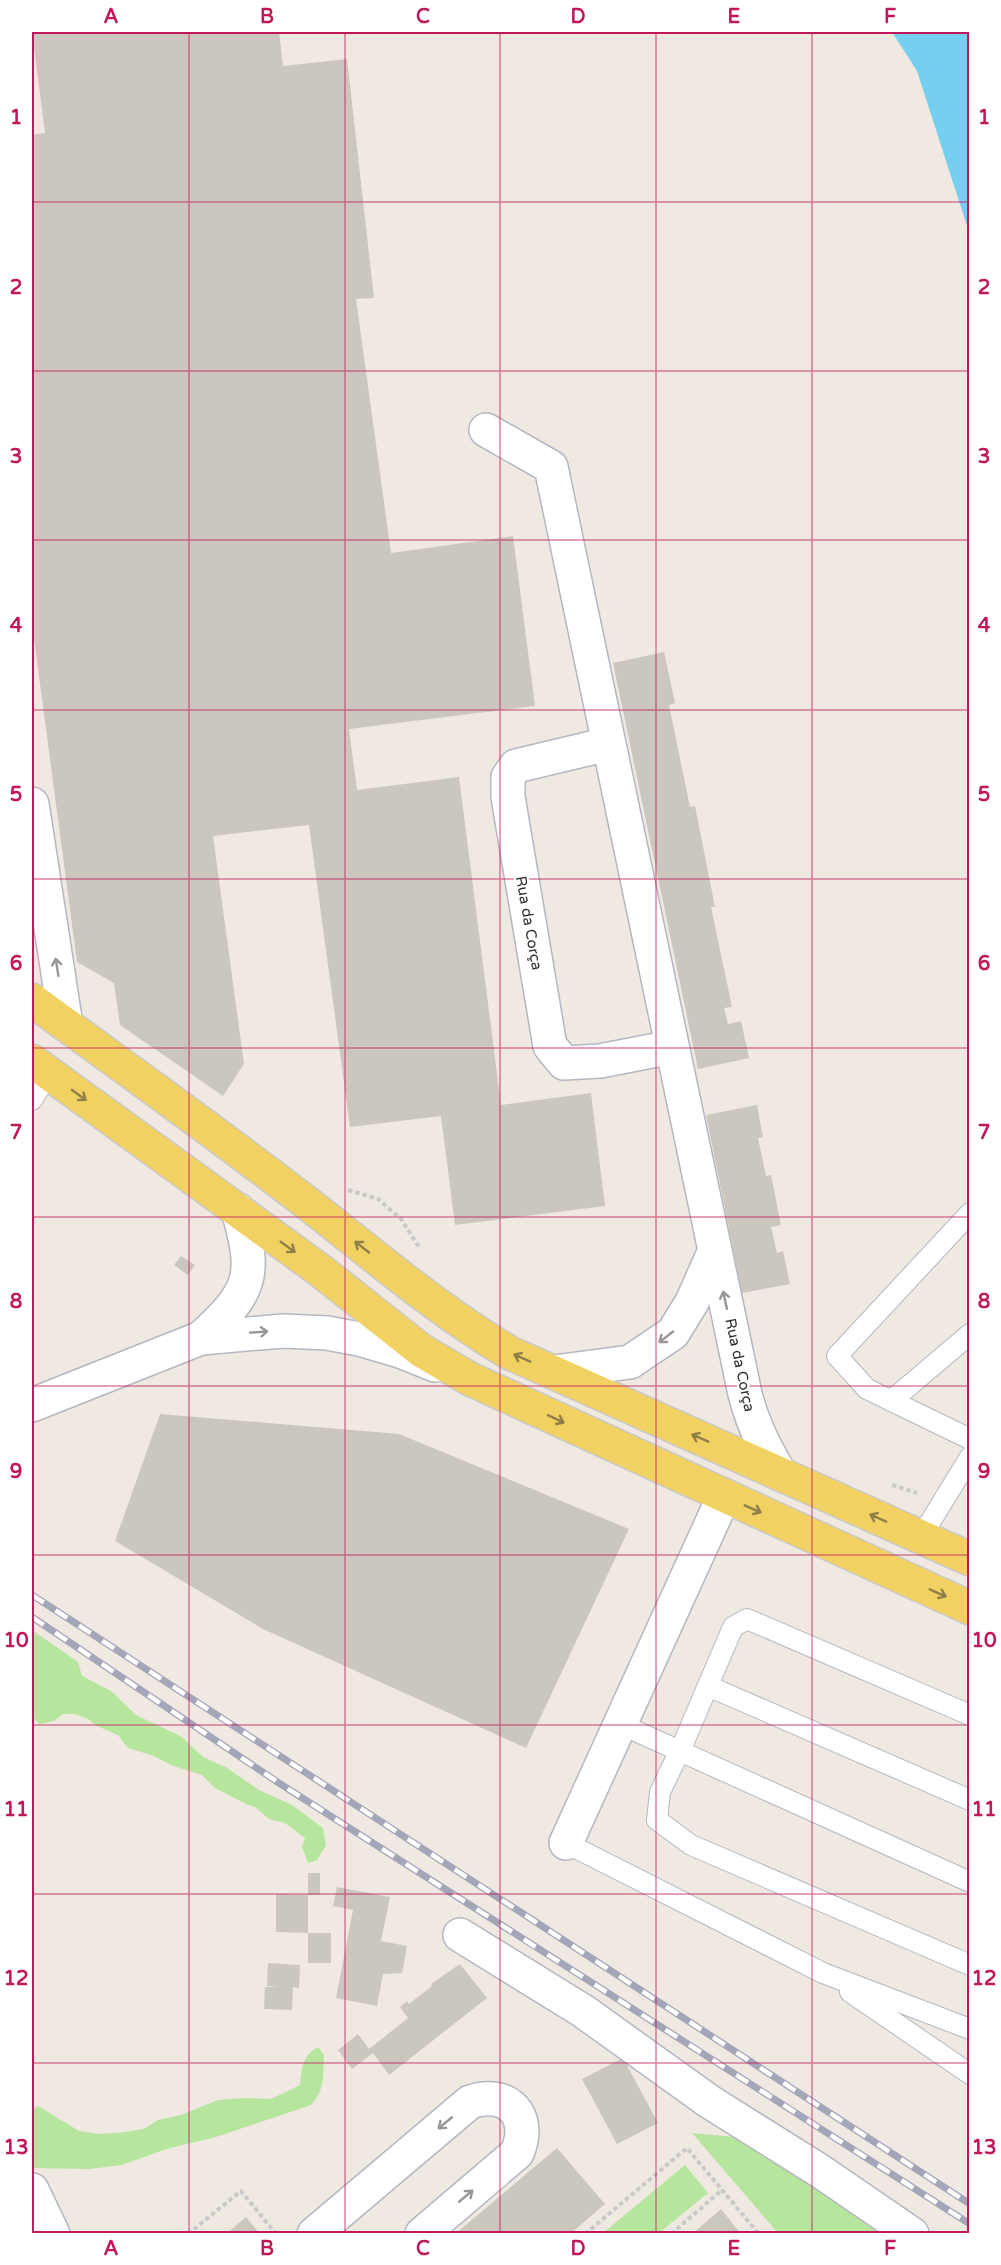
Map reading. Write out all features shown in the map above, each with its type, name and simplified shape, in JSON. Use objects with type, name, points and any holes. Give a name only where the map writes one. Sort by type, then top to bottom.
[{"type":"main road","points":[[32,1000],[297,1196],[429,1299],[491,1342],[969,1559]]},
{"type":"main road","points":[[37,1078],[238,1210],[321,1271],[422,1351],[470,1379],[969,1608]]},
{"type":"street","name":"Rua da Corça","points":[[486,430],[551,467],[753,1422],[780,1474]]},
{"type":"street","name":"Rua da Corça","points":[[609,744],[516,766],[508,777],[508,797],[550,1046],[564,1063],[600,1061],[672,1047]]},
{"type":"street","points":[[32,804],[66,1025]]},
{"type":"street","points":[[201,1338],[231,1311],[244,1287],[250,1266],[248,1245],[238,1210]]},
{"type":"street","points":[[554,1372],[630,1362],[673,1333],[692,1302],[715,1250]]},
{"type":"street","points":[[32,1405],[201,1338],[274,1331],[327,1333],[359,1339],[400,1351],[470,1379]]},
{"type":"street","points":[[566,1843],[724,1496]]},
{"type":"street","points":[[460,1935],[583,2011],[710,2102],[820,2171],[912,2234]]},
{"type":"street","points":[[314,2234],[470,2102],[485,2097],[502,2099],[515,2111],[521,2121],[523,2139],[517,2153],[422,2234]]},
{"type":"street","points":[[32,2190],[53,2234]]},
{"type":"lane","points":[[969,1213],[837,1356],[867,1389],[969,1439]]},
{"type":"lane","points":[[891,1401],[969,1334]]},
{"type":"lane","points":[[921,1537],[969,1457]]},
{"type":"lane","points":[[969,1715],[747,1619],[733,1627],[680,1752],[660,1792],[657,1820],[691,1845],[969,1965]]},
{"type":"lane","points":[[708,1686],[969,1800]]},
{"type":"lane","points":[[620,1724],[969,1882]]},
{"type":"lane","points":[[566,1843],[823,1973],[969,2030]]},
{"type":"lane","points":[[823,1973],[969,2074]]},
{"type":"path","points":[[342,1187],[378,1199],[401,1219],[420,1251]]},
{"type":"path","points":[[888,1484],[943,1502]]},
{"type":"path","points":[[585,2234],[687,2148],[759,2234]]},
{"type":"path","points":[[672,2234],[722,2190]]},
{"type":"path","points":[[188,2234],[241,2192],[276,2234]]},
{"type":"green space","points":[[32,1630],[78,1662],[82,1676],[111,1691],[136,1715],[182,1737],[203,1757],[227,1768],[259,1790],[292,1805],[323,1828],[326,1845],[317,1860],[308,1863],[302,1847],[305,1838],[285,1823],[269,1819],[255,1807],[215,1788],[202,1775],[128,1748],[118,1735],[97,1726],[88,1719],[75,1714],[63,1714],[54,1721],[39,1724],[32,1716]]},
{"type":"green space","points":[[318,2047],[324,2055],[323,2076],[319,2094],[311,2105],[216,2137],[166,2149],[122,2165],[89,2169],[32,2168],[32,2120],[34,2109],[38,2106],[79,2131],[98,2134],[144,2129],[158,2120],[181,2115],[218,2100],[271,2099],[300,2085],[306,2058]]},
{"type":"green space","points":[[692,2133],[746,2138],[892,2233],[778,2233]]},
{"type":"green space","points":[[685,2165],[708,2193],[659,2233],[603,2233]]},
{"type":"water","points":[[892,32],[969,32],[969,232],[917,71]]},
{"type":"building","points":[[32,32],[279,32],[283,66],[347,59],[374,298],[356,299],[391,553],[513,536],[535,706],[349,729],[357,790],[459,777],[501,1105],[591,1093],[605,1206],[455,1225],[441,1116],[350,1127],[309,825],[213,836],[244,1064],[223,1096],[120,1025],[114,983],[77,962],[32,624],[32,135],[45,133]]},
{"type":"building","points":[[664,652],[675,703],[669,705],[690,807],[695,806],[715,907],[711,907],[732,1007],[724,1008],[728,1024],[741,1021],[749,1058],[698,1069],[613,663]]},
{"type":"building","points":[[757,1105],[763,1137],[758,1138],[766,1176],[771,1175],[781,1225],[771,1227],[777,1253],[783,1251],[790,1284],[742,1293],[706,1115]]},
{"type":"building","points":[[181,1256],[195,1265],[188,1275],[174,1265]]},
{"type":"building","points":[[160,1414],[399,1434],[629,1529],[526,1748],[263,1629],[115,1541]]},
{"type":"building","points":[[308,1873],[320,1873],[320,1895],[308,1895]]},
{"type":"building","points":[[337,1887],[390,1897],[381,1941],[407,1946],[402,1973],[383,1974],[377,2006],[336,1998],[353,1910],[333,1906]]},
{"type":"building","points":[[276,1894],[308,1895],[308,1933],[276,1932]]},
{"type":"building","points":[[308,1933],[331,1933],[331,1963],[308,1963]]},
{"type":"building","points":[[268,1963],[300,1965],[299,1988],[293,1987],[292,2010],[264,2009],[265,1987],[279,1987],[267,1986]]},
{"type":"building","points":[[460,1964],[487,1998],[389,2075],[373,2053],[352,2069],[338,2050],[358,2034],[369,2049],[408,2018],[400,2007],[407,2001],[409,2004],[432,1986],[431,1984]]},
{"type":"building","points":[[623,2058],[658,2123],[617,2144],[582,2079]]},
{"type":"building","points":[[557,2148],[605,2204],[570,2234],[455,2234]]},
{"type":"building","points":[[721,2209],[741,2234],[692,2234]]},
{"type":"building","points":[[246,2217],[260,2234],[226,2234]]},
{"type":"railway","points":[[32,1595],[970,2204]]},
{"type":"railway","points":[[32,1617],[282,1785],[970,2224]]}]
